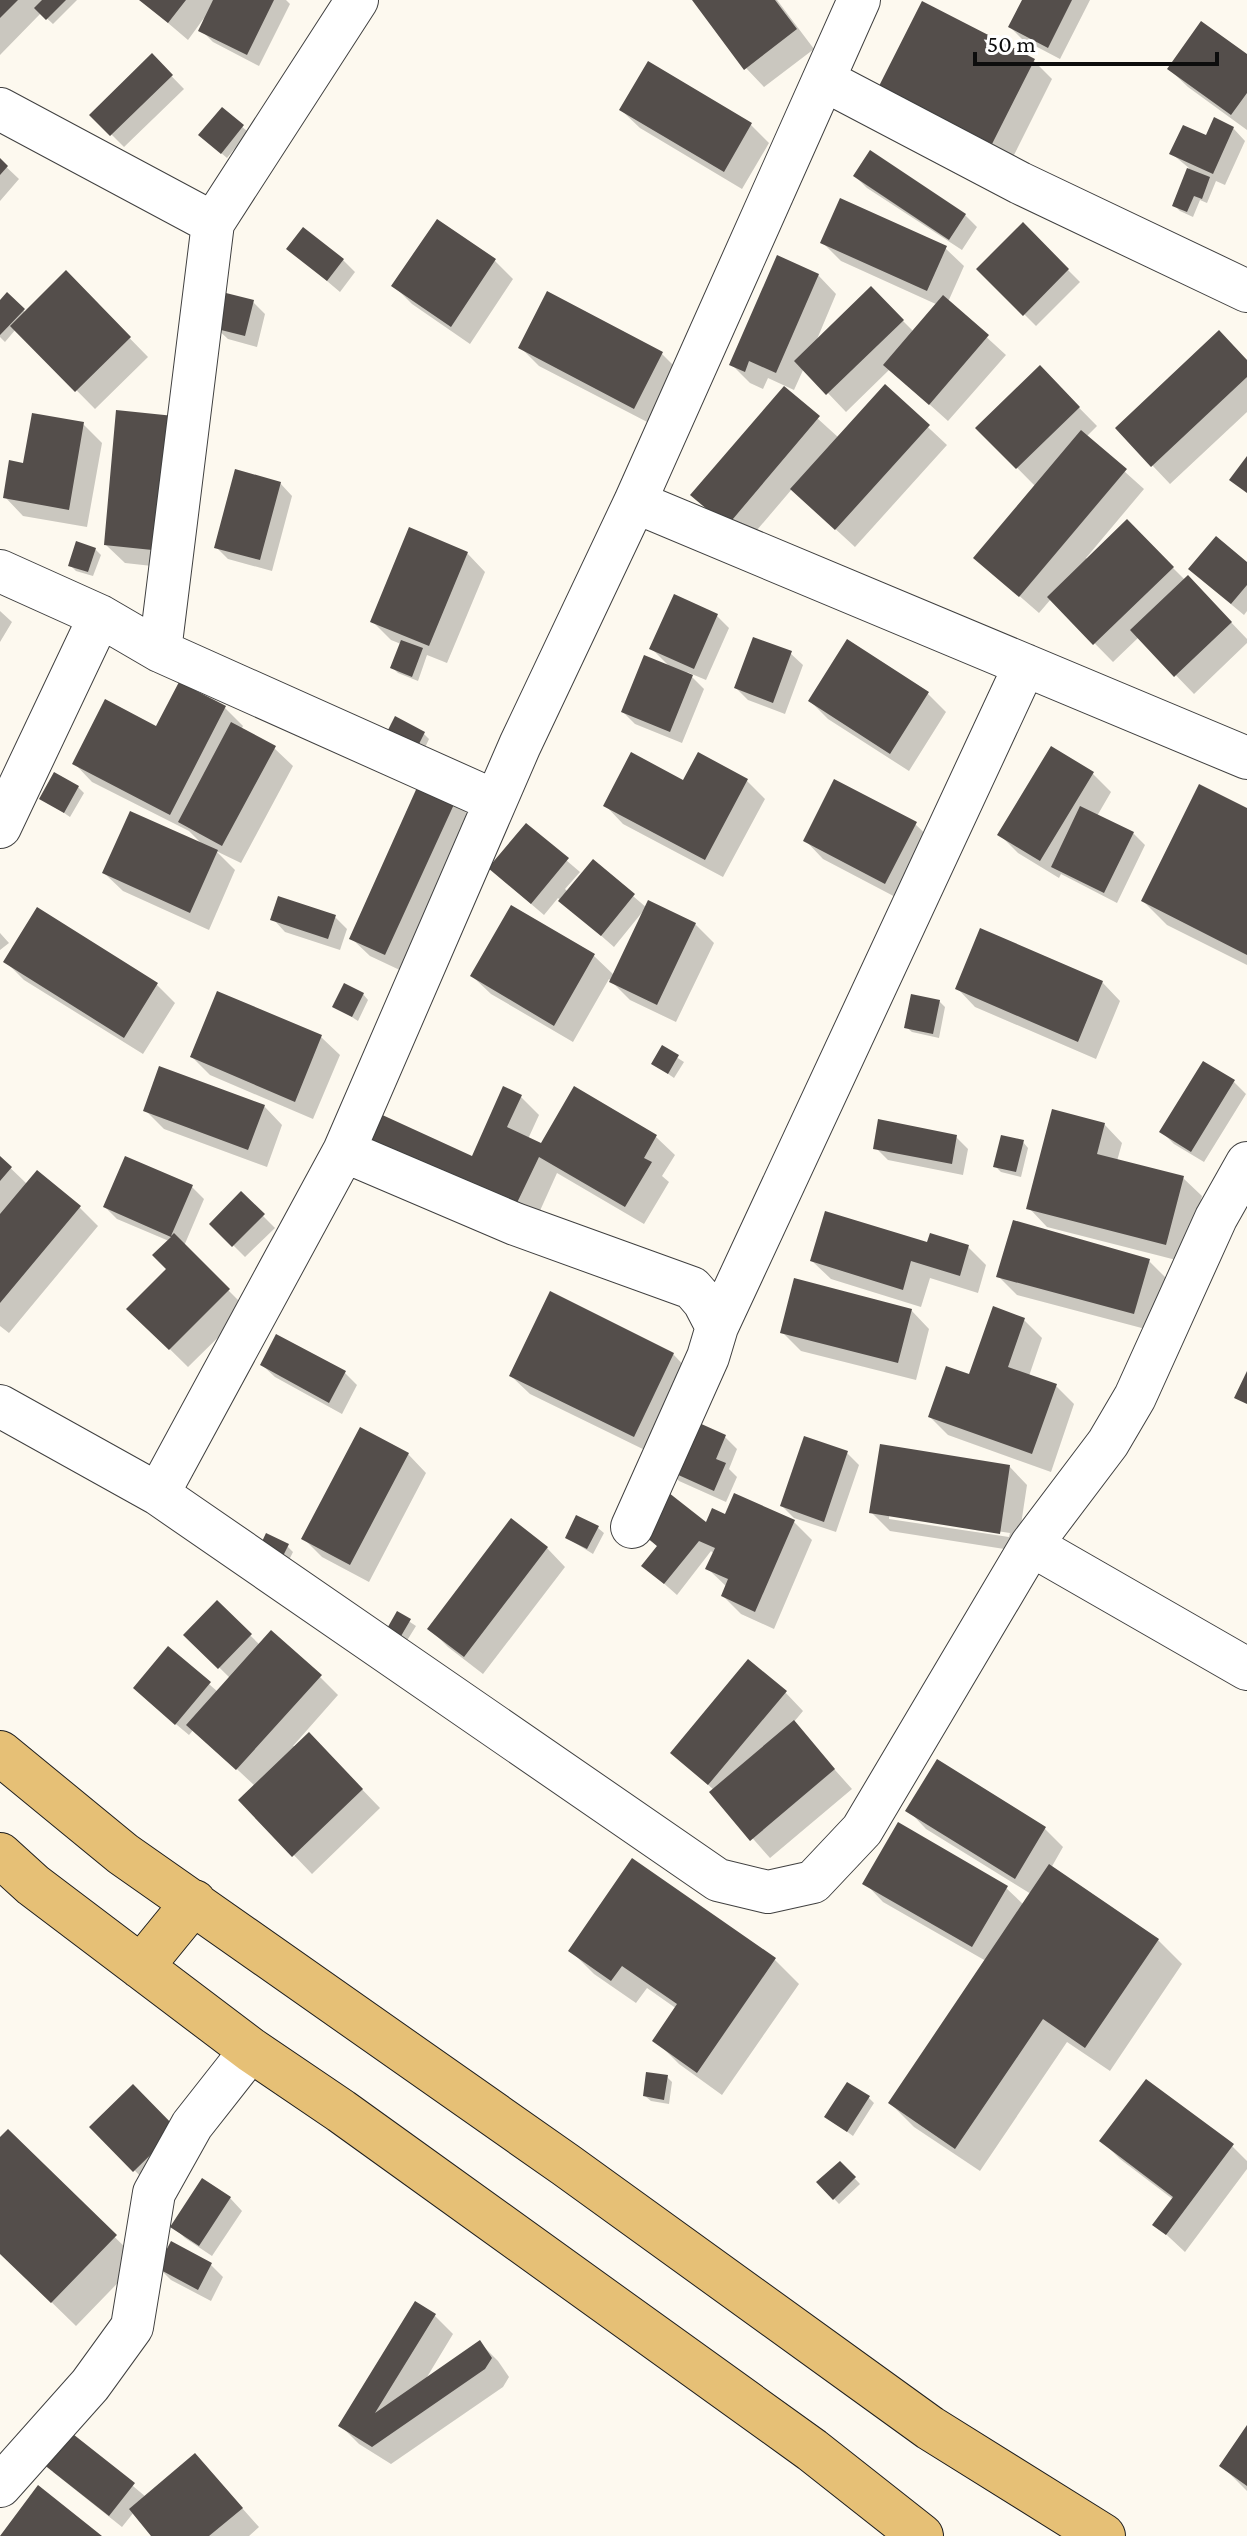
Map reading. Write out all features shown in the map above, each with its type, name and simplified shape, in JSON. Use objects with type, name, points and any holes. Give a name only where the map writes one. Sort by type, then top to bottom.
[{"type":"main road","points":[[0,1753],[123,1854],[566,2165],[930,2428],[1103,2536]]},
{"type":"main road","points":[[0,1855],[33,1885],[251,2050],[341,2111],[812,2450],[921,2536]]},
{"type":"main road","points":[[141,1967],[194,1902]]},
{"type":"main road","points":[[812,2450],[877,2536]]},
{"type":"street","points":[[160,651],[213,223],[357,0]]},
{"type":"street","points":[[158,1494],[344,1151],[495,801],[635,502],[859,0]]},
{"type":"street","points":[[824,80],[1020,183],[1247,291]]},
{"type":"street","points":[[0,109],[213,223]]},
{"type":"street","points":[[635,502],[1247,758]]},
{"type":"street","points":[[0,571],[100,616],[160,651],[495,801]]},
{"type":"street","points":[[0,827],[100,616]]},
{"type":"street","points":[[632,1527],[708,1357],[717,1327],[1025,665]]},
{"type":"street","points":[[344,1151],[515,1224],[692,1288],[704,1302],[717,1327]]},
{"type":"street","points":[[0,1406],[158,1494],[718,1880],[768,1892],[813,1882],[862,1830],[1031,1545],[1108,1443],[1135,1397],[1216,1218],[1247,1163]]},
{"type":"street","points":[[1031,1545],[1247,1669]]},
{"type":"street","points":[[0,2486],[90,2385],[132,2327],[154,2193],[192,2125],[251,2050]]},
{"type":"building","points":[[0,0],[18,0],[0,18]]},
{"type":"building","points":[[42,0],[66,0],[46,20],[34,8]]},
{"type":"building","points":[[139,0],[186,0],[168,23]]},
{"type":"building","points":[[213,0],[274,0],[247,55],[198,31]]},
{"type":"building","points":[[692,0],[775,0],[797,29],[744,70]]},
{"type":"building","points":[[1022,0],[1072,0],[1048,48],[1008,27]]},
{"type":"building","points":[[922,1],[1035,59],[992,144],[879,86]]},
{"type":"building","points":[[1201,21],[1247,54],[1247,93],[1231,115],[1167,69]]},
{"type":"building","points":[[152,53],[173,75],[110,136],[89,115]]},
{"type":"building","points":[[648,61],[752,123],[724,172],[619,110]]},
{"type":"building","points":[[222,107],[244,125],[221,154],[198,135]]},
{"type":"building","points":[[1214,117],[1234,127],[1213,174],[1169,154],[1183,125],[1206,135]]},
{"type":"building","points":[[870,150],[966,214],[949,240],[853,176]]},
{"type":"building","points":[[0,158],[8,166],[0,175]]},
{"type":"building","points":[[1187,168],[1210,177],[1202,199],[1194,196],[1187,212],[1172,206]]},
{"type":"building","points":[[840,198],[947,246],[927,291],[820,243]]},
{"type":"building","points":[[437,219],[496,259],[451,327],[391,286]]},
{"type":"building","points":[[1023,222],[1069,269],[1023,316],[976,269]]},
{"type":"building","points":[[303,227],[344,259],[327,281],[286,249]]},
{"type":"building","points":[[777,255],[819,274],[776,373],[749,361],[745,372],[729,365]]},
{"type":"building","points":[[66,270],[131,337],[75,392],[10,326]]},
{"type":"building","points":[[871,286],[904,320],[826,395],[794,361]]},
{"type":"building","points":[[547,291],[663,352],[634,409],[518,348]]},
{"type":"building","points":[[7,292],[25,309],[0,335],[0,300]]},
{"type":"building","points":[[222,292],[254,300],[245,336],[213,328]]},
{"type":"building","points":[[943,295],[989,335],[929,405],[883,365]]},
{"type":"building","points":[[1219,330],[1247,360],[1247,377],[1151,467],[1115,428]]},
{"type":"building","points":[[1040,365],[1080,407],[1016,469],[975,428]]},
{"type":"building","points":[[885,384],[930,425],[835,530],[790,489]]},
{"type":"building","points":[[784,386],[820,416],[727,526],[690,495]]},
{"type":"building","points":[[116,410],[174,416],[162,551],[104,545]]},
{"type":"building","points":[[32,413],[84,422],[69,510],[3,498],[9,460],[23,463]]},
{"type":"building","points":[[1081,430],[1127,469],[1019,597],[973,558]]},
{"type":"building","points":[[1247,456],[1247,493],[1229,480]]},
{"type":"building","points":[[235,469],[281,482],[260,560],[214,548]]},
{"type":"building","points":[[1127,519],[1174,567],[1093,645],[1047,597]]},
{"type":"building","points":[[409,527],[468,552],[429,646],[370,622]]},
{"type":"building","points":[[1216,536],[1247,562],[1247,585],[1231,604],[1188,569]]},
{"type":"building","points":[[76,541],[96,548],[88,572],[68,566]]},
{"type":"building","points":[[1188,575],[1232,622],[1174,677],[1130,630]]},
{"type":"building","points":[[674,594],[718,614],[694,669],[649,649]]},
{"type":"building","points":[[753,637],[792,651],[773,703],[734,688]]},
{"type":"building","points":[[847,639],[929,692],[890,754],[808,701]]},
{"type":"building","points":[[401,640],[423,648],[412,677],[390,668]]},
{"type":"building","points":[[644,655],[693,675],[670,732],[621,712]]},
{"type":"building","points":[[179,682],[226,706],[170,815],[72,764],[105,699],[156,726]]},
{"type":"building","points":[[395,716],[425,732],[416,750],[386,734]]},
{"type":"building","points":[[231,722],[276,746],[222,846],[178,822]]},
{"type":"building","points":[[1051,746],[1094,772],[1040,861],[997,835]]},
{"type":"building","points":[[631,752],[683,780],[698,752],[748,779],[705,860],[603,806]]},
{"type":"building","points":[[54,772],[79,786],[64,813],[39,799]]},
{"type":"building","points":[[834,779],[917,822],[885,884],[803,841]]},
{"type":"building","points":[[419,783],[456,800],[385,955],[349,939]]},
{"type":"building","points":[[1199,784],[1247,808],[1247,955],[1141,901]]},
{"type":"building","points":[[1080,806],[1134,832],[1104,893],[1051,867]]},
{"type":"building","points":[[130,811],[218,850],[190,913],[102,873]]},
{"type":"building","points":[[526,823],[569,858],[531,904],[488,868]]},
{"type":"building","points":[[593,859],[635,894],[601,936],[558,901]]},
{"type":"building","points":[[278,896],[336,915],[328,939],[270,920]]},
{"type":"building","points":[[648,900],[696,923],[657,1005],[609,982]]},
{"type":"building","points":[[511,905],[595,954],[554,1026],[470,976]]},
{"type":"building","points":[[37,907],[158,983],[124,1038],[3,962]]},
{"type":"building","points":[[980,928],[1103,981],[1078,1042],[955,989]]},
{"type":"building","points":[[344,983],[364,993],[352,1017],[332,1007]]},
{"type":"building","points":[[217,991],[322,1035],[295,1102],[190,1057]]},
{"type":"building","points":[[911,994],[940,1000],[933,1034],[904,1028]]},
{"type":"building","points":[[662,1045],[679,1055],[668,1074],[651,1064]]},
{"type":"building","points":[[1203,1061],[1235,1080],[1191,1152],[1159,1132]]},
{"type":"building","points":[[159,1066],[265,1105],[248,1150],[143,1111]]},
{"type":"building","points":[[503,1086],[522,1095],[507,1127],[541,1143],[574,1086],[657,1135],[644,1158],[652,1162],[625,1207],[539,1157],[515,1207],[366,1139],[378,1113],[472,1156]]},
{"type":"building","points":[[1052,1109],[1105,1123],[1097,1154],[1184,1176],[1166,1245],[1026,1209]]},
{"type":"building","points":[[878,1119],[957,1135],[952,1164],[873,1149]]},
{"type":"building","points":[[1001,1135],[1024,1140],[1016,1172],[993,1167]]},
{"type":"building","points":[[0,1156],[12,1167],[0,1181]]},
{"type":"building","points":[[125,1156],[193,1185],[171,1236],[174,1233],[230,1289],[169,1350],[126,1309],[166,1269],[152,1255],[171,1237],[103,1207]]},
{"type":"building","points":[[37,1170],[81,1206],[0,1303],[0,1214]]},
{"type":"building","points":[[241,1191],[265,1214],[232,1247],[209,1224]]},
{"type":"building","points":[[825,1211],[927,1242],[930,1233],[969,1245],[960,1276],[911,1261],[903,1290],[810,1261]]},
{"type":"building","points":[[1013,1220],[1150,1259],[1134,1314],[996,1277]]},
{"type":"building","points":[[794,1278],[912,1309],[898,1363],[780,1333]]},
{"type":"building","points":[[550,1291],[674,1353],[634,1437],[509,1376]]},
{"type":"building","points":[[993,1306],[1025,1318],[1008,1367],[1057,1384],[1032,1454],[928,1417],[946,1366],[969,1374]]},
{"type":"building","points":[[276,1334],[346,1371],[329,1403],[260,1365]]},
{"type":"building","points":[[1247,1371],[1247,1404],[1234,1398]]},
{"type":"building","points":[[688,1418],[726,1435],[716,1459],[726,1463],[714,1491],[665,1469]]},
{"type":"building","points":[[360,1427],[409,1453],[350,1565],[301,1539]]},
{"type":"building","points":[[804,1436],[848,1451],[824,1522],[780,1506]]},
{"type":"building","points":[[880,1444],[1010,1465],[1000,1534],[869,1513]]},
{"type":"building","points":[[664,1489],[706,1522],[712,1508],[725,1514],[734,1493],[795,1520],[755,1612],[721,1596],[728,1579],[705,1569],[715,1548],[699,1541],[664,1584],[641,1566],[657,1546],[634,1527]]},
{"type":"building","points":[[576,1515],[599,1526],[587,1549],[565,1538]]},
{"type":"building","points":[[511,1518],[548,1547],[464,1657],[427,1629]]},
{"type":"building","points":[[266,1533],[289,1544],[281,1560],[259,1548]]},
{"type":"building","points":[[217,1600],[252,1634],[218,1669],[183,1635]]},
{"type":"building","points":[[397,1611],[411,1619],[394,1648],[381,1639]]},
{"type":"building","points":[[271,1630],[322,1675],[236,1770],[186,1725]]},
{"type":"building","points":[[168,1646],[211,1682],[175,1725],[133,1688]]},
{"type":"building","points":[[748,1659],[787,1691],[708,1785],[670,1753]]},
{"type":"building","points":[[794,1720],[835,1769],[750,1841],[709,1792]]},
{"type":"building","points":[[309,1732],[363,1789],[292,1857],[238,1800]]},
{"type":"building","points":[[937,1759],[1046,1827],[1015,1879],[905,1811]]},
{"type":"building","points":[[898,1822],[1008,1886],[972,1947],[862,1884]]},
{"type":"building","points":[[632,1858],[776,1958],[697,2073],[652,2041],[677,2004],[622,1966],[611,1981],[568,1951]]},
{"type":"building","points":[[1049,1864],[1159,1939],[1085,2048],[1043,2019],[955,2149],[888,2103]]},
{"type":"building","points":[[646,2072],[668,2075],[664,2100],[643,2096]]},
{"type":"building","points":[[1146,2079],[1234,2144],[1166,2235],[1152,2225],[1173,2197],[1099,2141]]},
{"type":"building","points":[[847,2082],[870,2096],[847,2132],[824,2117]]},
{"type":"building","points":[[133,2084],[177,2129],[133,2172],[89,2127]]},
{"type":"building","points":[[8,2129],[117,2235],[51,2303],[0,2254],[0,2137]]},
{"type":"building","points":[[840,2161],[856,2177],[833,2200],[816,2182]]},
{"type":"building","points":[[202,2178],[231,2197],[199,2246],[170,2227]]},
{"type":"building","points":[[171,2241],[212,2263],[198,2290],[157,2268]]},
{"type":"building","points":[[415,2301],[436,2314],[375,2413],[480,2340],[492,2358],[485,2369],[372,2447],[338,2426]]},
{"type":"building","points":[[1247,2425],[1247,2486],[1219,2466]]},
{"type":"building","points":[[64,2427],[135,2483],[109,2516],[38,2460]]},
{"type":"building","points":[[195,2453],[243,2508],[209,2536],[151,2536],[129,2509]]},
{"type":"building","points":[[38,2485],[102,2536],[0,2536]]}]
